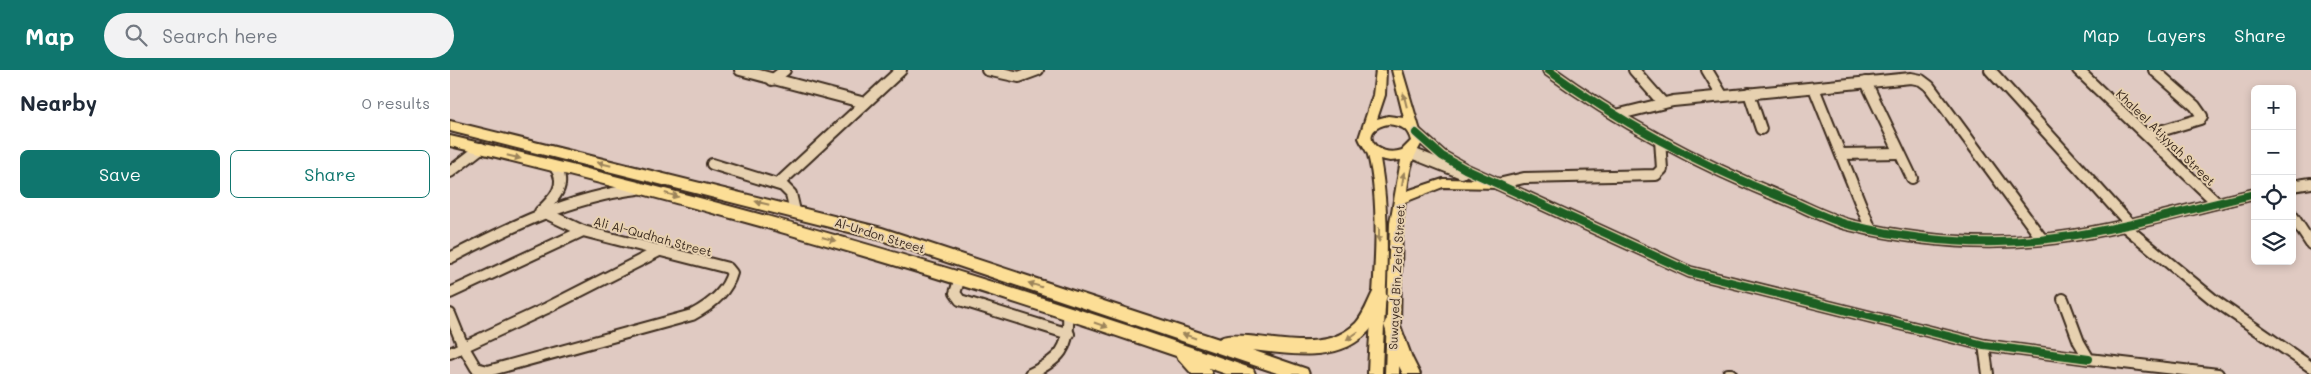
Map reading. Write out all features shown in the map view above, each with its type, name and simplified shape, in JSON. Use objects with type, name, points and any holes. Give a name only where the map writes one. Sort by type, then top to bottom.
[{"type":"highway","name":"Al-Urdon Street","points":[[450,126],[882,234],[1301,374]]},
{"type":"highway","name":"Al-Urdon Street","points":[[450,141],[647,188],[960,278],[1247,374]]},
{"type":"highway","points":[[1214,344],[1238,343],[1305,348],[1332,345],[1350,338],[1362,328],[1379,297]]},
{"type":"highway","points":[[1392,325],[1404,360],[1412,374]]},
{"type":"highway","points":[[1177,350],[1204,374]]},
{"type":"main road","points":[[1381,70],[1379,95],[1366,133],[1366,143],[1373,152],[1387,156],[1403,155],[1409,152],[1415,145],[1415,131],[1409,117],[1398,70]]},
{"type":"main road","points":[[1368,128],[1380,121],[1396,120],[1409,125],[1415,131]]},
{"type":"main road","name":"Suwayed Bin Zeid Street","points":[[1373,152],[1377,167],[1379,208],[1379,297],[1375,369]]},
{"type":"main road","name":"Suwayed Bin Zeid Street","points":[[1392,370],[1396,233],[1409,152]]},
{"type":"main road","points":[[1400,200],[1443,183],[1500,184]]},
{"type":"street","points":[[740,70],[772,80],[865,102]]},
{"type":"street","points":[[772,80],[785,70]]},
{"type":"street","points":[[778,184],[901,70]]},
{"type":"street","points":[[987,70],[1020,78],[1029,76],[1038,70]]},
{"type":"street","points":[[1548,70],[1581,94],[1660,140],[1782,199],[1826,217],[1871,230],[1938,241],[1982,242],[2042,239],[2126,224],[2251,195]]},
{"type":"street","points":[[1634,70],[1663,103]]},
{"type":"street","points":[[1708,70],[1722,95]]},
{"type":"street","points":[[1990,70],[2126,224],[2176,270],[2245,322],[2311,367]]},
{"type":"street","name":"Khaleel Atiyyah Street","points":[[2078,70],[2216,202]]},
{"type":"street","points":[[2147,135],[2200,119],[2202,116],[2195,106],[2154,70]]},
{"type":"street","points":[[1616,115],[1663,103],[1722,95],[1911,78],[1921,80],[1929,86],[2042,239]]},
{"type":"street","points":[[1866,82],[1912,178]]},
{"type":"street","points":[[1814,88],[1871,230]]},
{"type":"street","points":[[1749,93],[1761,129]]},
{"type":"street","points":[[1415,131],[1455,164],[1690,272],[1984,345],[2218,374]]},
{"type":"street","points":[[1409,152],[1467,175],[1500,184],[1524,178],[1656,175],[1662,169],[1660,140]]},
{"type":"street","points":[[450,172],[481,148]]},
{"type":"street","points":[[1841,154],[1899,153]]},
{"type":"street","points":[[712,164],[778,184],[791,194],[795,211]]},
{"type":"street","points":[[540,214],[560,189],[562,180],[560,172],[555,167]]},
{"type":"street","points":[[2296,185],[2311,183]]},
{"type":"street","points":[[450,258],[540,214],[602,194],[619,190],[647,188]]},
{"type":"street","points":[[540,214],[583,231]]},
{"type":"street","points":[[2296,220],[2310,239]]},
{"type":"street","name":"Ali Al-Qudhah Street","points":[[450,293],[583,231],[728,268],[732,273],[729,282],[709,304],[692,315],[494,370],[483,371],[476,368],[463,346]]},
{"type":"street","points":[[450,352],[547,308],[659,251]]},
{"type":"street","points":[[960,278],[955,293],[960,300],[1069,334]]},
{"type":"street","points":[[2063,299],[2079,342],[2088,359]]},
{"type":"street","points":[[450,314],[463,346]]},
{"type":"street","points":[[1030,374],[1058,358],[1066,345],[1069,334],[1068,314]]},
{"type":"street","points":[[1984,345],[1988,374]]},
{"type":"cycle path","points":[[1548,70],[1581,94],[1660,140],[1752,186],[1847,224],[1906,237],[1982,242],[2055,238],[2110,228],[2251,195]]},
{"type":"cycle path","points":[[1416,133],[1442,156],[1465,169],[1690,272],[1984,345],[2089,359]]}]
